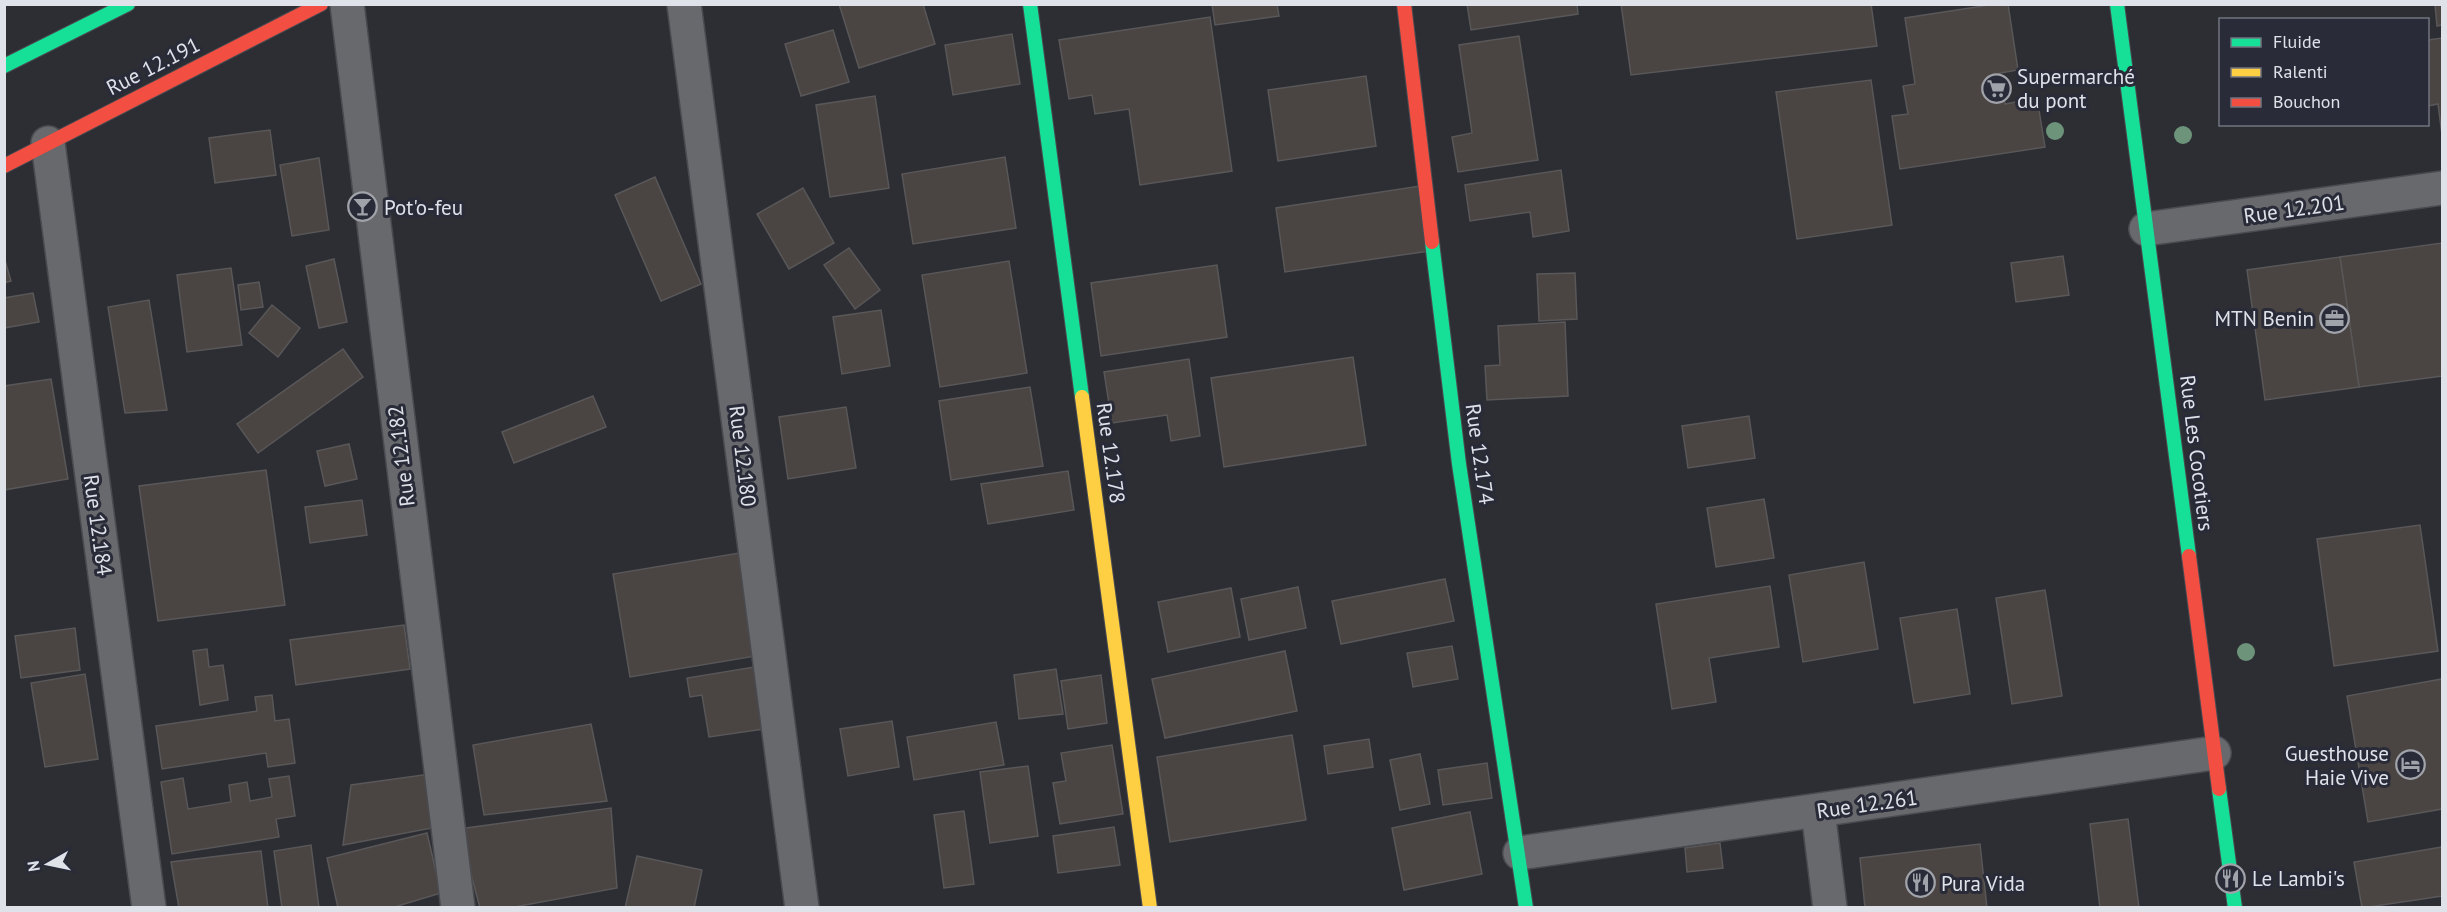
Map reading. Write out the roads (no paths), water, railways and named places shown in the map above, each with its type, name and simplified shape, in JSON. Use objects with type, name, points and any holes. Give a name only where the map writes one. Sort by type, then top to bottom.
[{"type":"street","points":[[4,66],[128,4]]},
{"type":"street","name":"Rue 12.191","points":[[4,166],[321,4]]},
{"type":"street","name":"Rue 12.182","points":[[347,4],[458,908]]},
{"type":"street","name":"Rue 12.180","points":[[684,4],[802,908]]},
{"type":"street","name":"Rue 12.178","points":[[1030,4],[1150,908]]},
{"type":"street","name":"Rue 12.174","points":[[1404,4],[1459,465],[1520,853],[1526,908]]},
{"type":"street","name":"Rue Les Cocotiers","points":[[2117,4],[2235,908]]},
{"type":"street","name":"Rue 12.184","points":[[48,143],[148,908]]},
{"type":"street","name":"Rue 12.201","points":[[2146,229],[2442,188]]},
{"type":"street","name":"Rue 12.261","points":[[1520,853],[2214,753]]},
{"type":"street","points":[[1818,811],[1830,908]]},
{"type":"place","name":"Supermarché du pont","points":[[1996,88]]},
{"type":"place","name":"Pot'o-feu","points":[[363,207]]},
{"type":"place","name":"MTN Benin","points":[[2335,318]]},
{"type":"place","name":"Guesthouse Haie Vive","points":[[2410,765]]},
{"type":"place","name":"Le Lambi's","points":[[2231,878]]},
{"type":"place","name":"Pura Vida","points":[[1920,883]]}]
